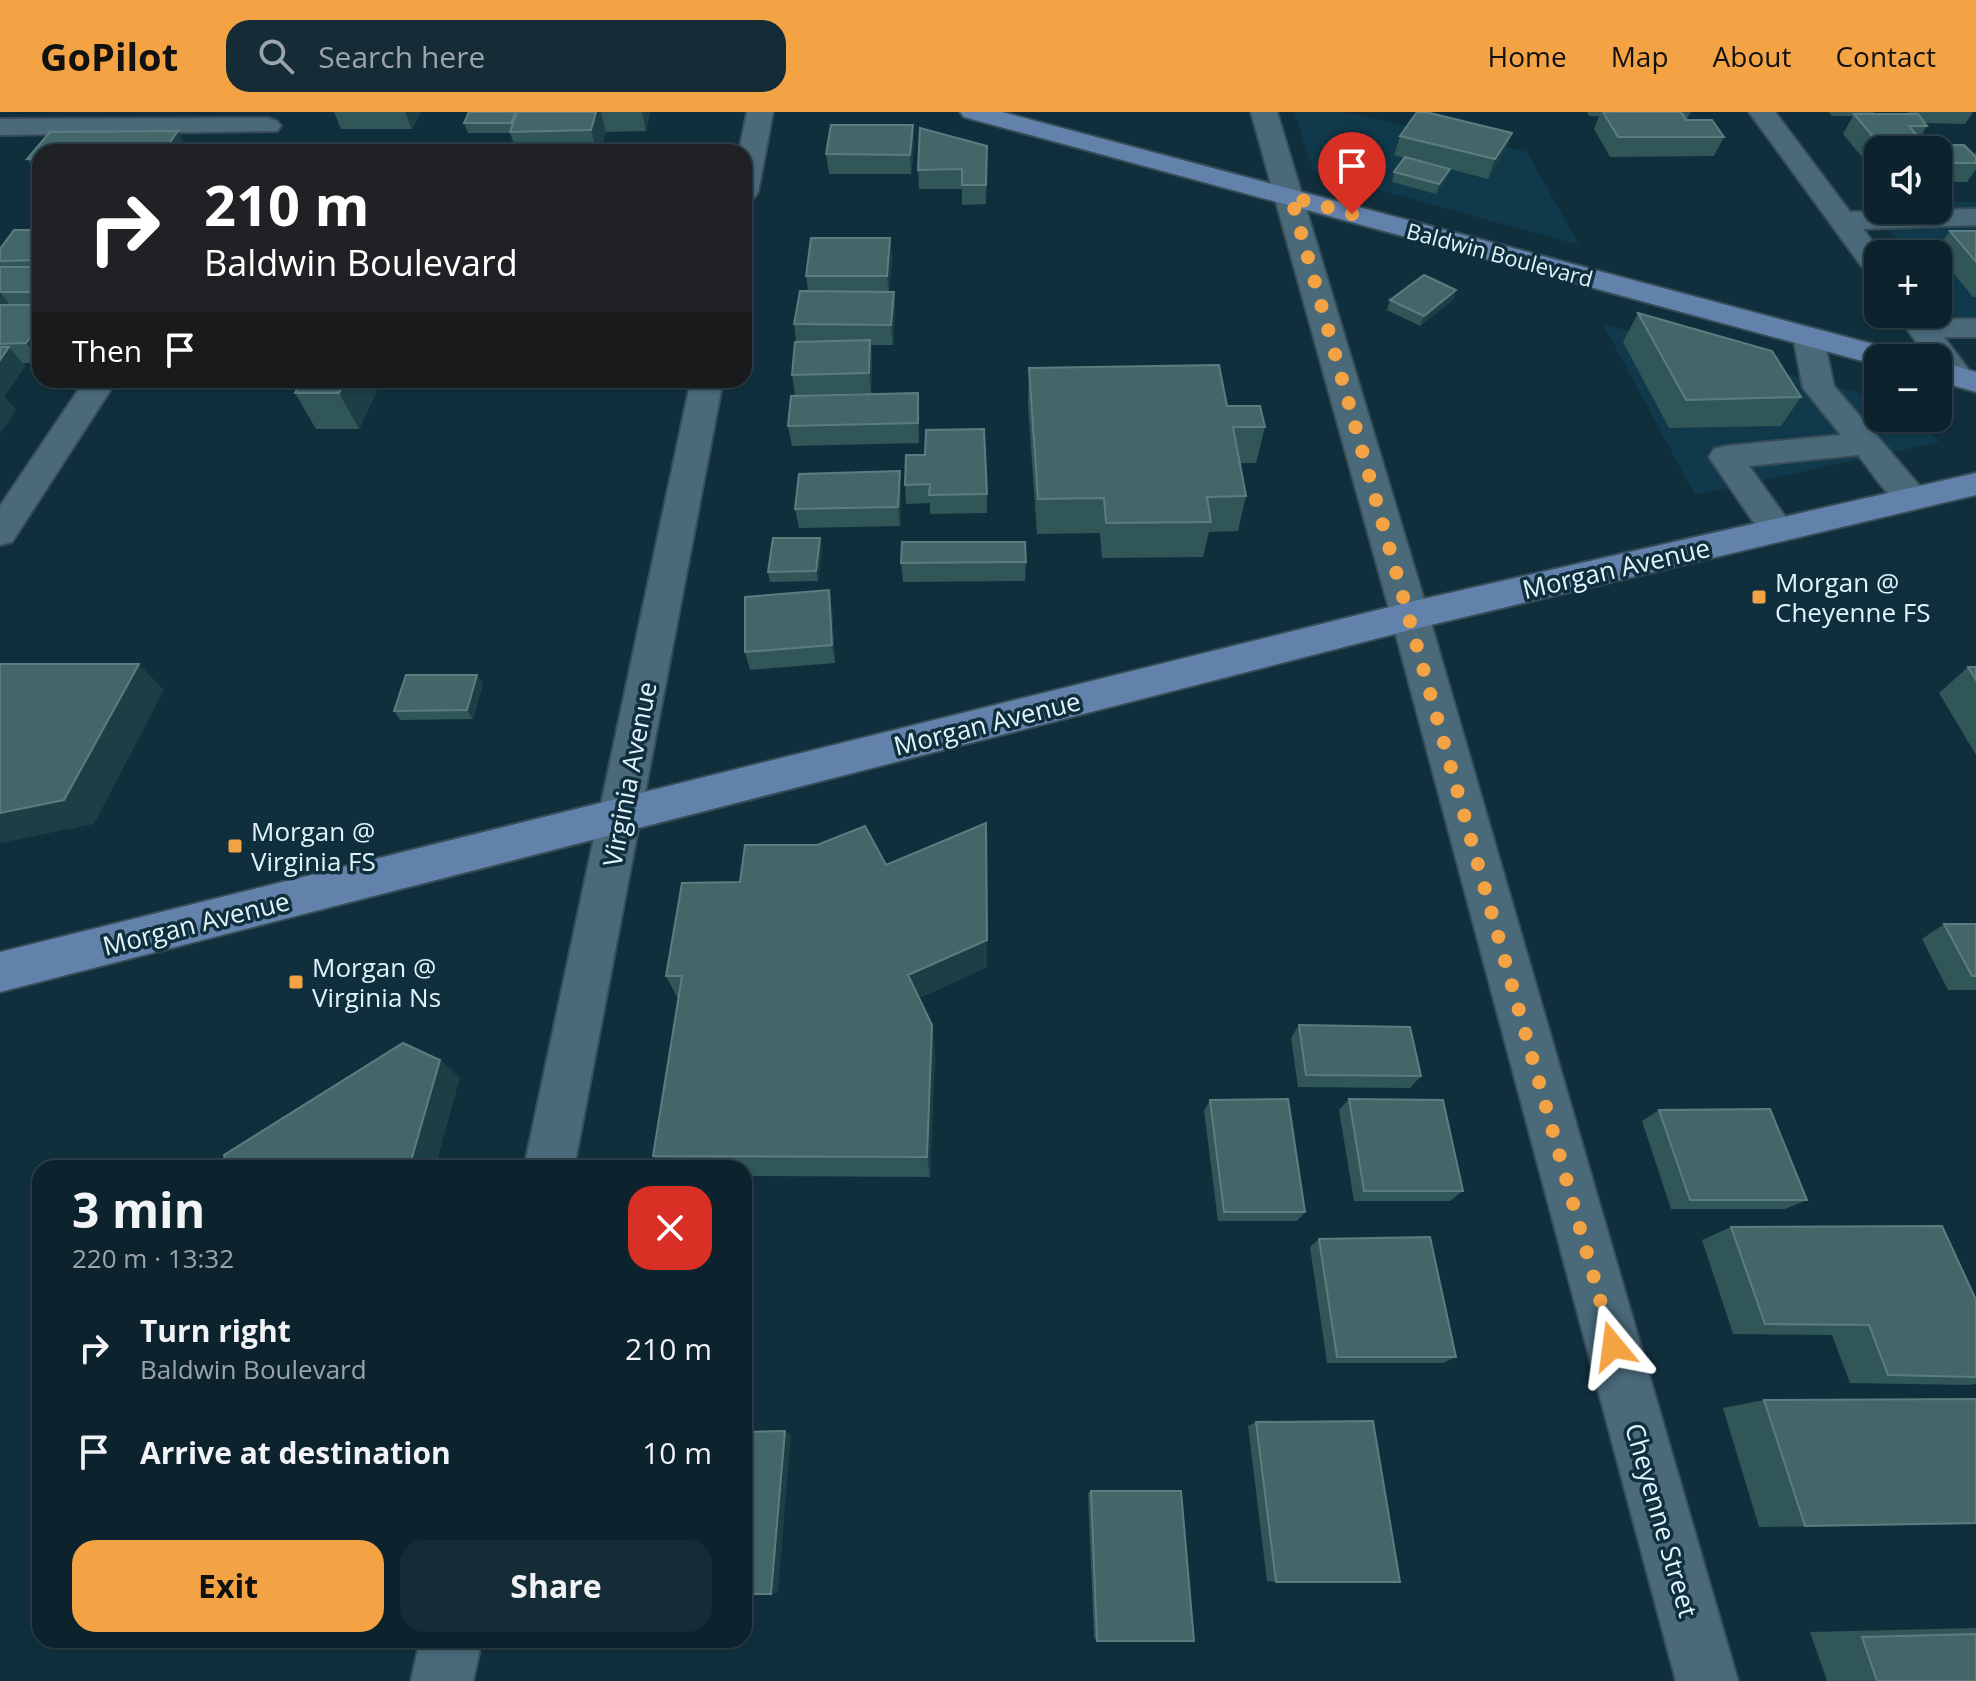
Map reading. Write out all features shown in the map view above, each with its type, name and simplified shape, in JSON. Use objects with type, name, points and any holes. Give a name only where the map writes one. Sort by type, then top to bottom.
[{"type":"main road","name":"Baldwin Boulevard","points":[[973,112],[1864,351]]},
{"type":"main road","name":"Morgan Avenue","points":[[0,973],[1410,616],[1976,484]]},
{"type":"street","points":[[752,152],[760,112]]},
{"type":"street","name":"Cheyenne Street","points":[[1264,112],[1410,616],[1707,1681]]},
{"type":"street","points":[[1762,112],[1864,250]]},
{"type":"street","points":[[0,127],[273,119]]},
{"type":"street","points":[[256,144],[273,119]]},
{"type":"street","points":[[1843,221],[1976,217]]},
{"type":"street","points":[[1952,325],[1976,328]]},
{"type":"street","points":[[1921,328],[1957,377]]},
{"type":"street","points":[[1808,336],[1819,388],[1913,498]]},
{"type":"street","points":[[0,533],[96,388]]},
{"type":"street","name":"Virginia Avenue","points":[[551,1160],[705,388]]},
{"type":"street","points":[[1777,530],[1726,457],[1867,443]]},
{"type":"street","points":[[442,1681],[449,1648]]},
{"type":"shaded area","points":[[1294,112],[1343,112],[1527,152],[1579,245],[1314,172]]},
{"type":"shaded area","points":[[1952,202],[1976,202],[1976,340],[1952,312],[1952,240],[1896,240],[1884,224],[1952,224]]},
{"type":"shaded area","points":[[1603,324],[1864,394],[1864,432],[1931,432],[1939,442],[1695,495]]},
{"type":"building","points":[[469,112],[516,112],[511,123],[464,123]]},
{"type":"building","points":[[517,112],[596,112],[591,130],[510,132]]},
{"type":"building","points":[[1417,112],[1512,133],[1495,159],[1400,136]]},
{"type":"building","points":[[1603,112],[1681,112],[1686,120],[1712,120],[1724,137],[1618,137]]},
{"type":"building","points":[[1854,114],[1918,114],[1927,126],[1909,126],[1917,136],[1872,136]]},
{"type":"building","points":[[831,125],[913,125],[910,155],[826,154]]},
{"type":"building","points":[[920,128],[987,146],[986,185],[962,185],[962,169],[918,170]]},
{"type":"building","points":[[178,131],[169,144],[40,144],[50,132]]},
{"type":"building","points":[[1952,145],[1964,145],[1976,157],[1976,163],[1952,163]]},
{"type":"building","points":[[1405,157],[1450,169],[1439,184],[1394,172]]},
{"type":"building","points":[[14,230],[32,230],[32,260],[0,261],[0,249]]},
{"type":"building","points":[[1950,231],[1976,231],[1976,262]]},
{"type":"building","points":[[811,238],[890,238],[887,276],[806,276]]},
{"type":"building","points":[[0,267],[32,267],[32,292],[0,292]]},
{"type":"building","points":[[1424,275],[1456,290],[1424,316],[1390,300]]},
{"type":"building","points":[[800,291],[894,292],[891,325],[794,324]]},
{"type":"building","points":[[0,305],[32,305],[32,335],[26,343],[0,344]]},
{"type":"building","points":[[1638,313],[1772,351],[1801,397],[1686,400]]},
{"type":"building","points":[[870,340],[869,373],[792,375],[795,342]]},
{"type":"building","points":[[0,347],[9,347],[0,360]]},
{"type":"building","points":[[1219,365],[1227,406],[1260,406],[1265,427],[1233,427],[1246,496],[1207,497],[1211,522],[1106,523],[1104,498],[1038,499],[1029,368]]},
{"type":"building","points":[[298,388],[342,388],[339,393],[295,393]]},
{"type":"building","points":[[918,393],[918,423],[788,426],[791,396]]},
{"type":"building","points":[[984,429],[987,494],[929,495],[930,484],[905,485],[906,455],[925,455],[926,430]]},
{"type":"building","points":[[900,471],[898,507],[795,509],[799,474]]},
{"type":"building","points":[[773,538],[820,538],[816,571],[768,572]]},
{"type":"building","points":[[902,542],[1025,542],[1026,562],[901,563]]},
{"type":"building","points":[[829,590],[832,645],[745,652],[745,597]]},
{"type":"building","points":[[0,664],[139,664],[64,800],[0,813]]},
{"type":"building","points":[[1968,667],[1976,667],[1976,680]]},
{"type":"building","points":[[406,675],[477,675],[467,710],[394,711]]},
{"type":"building","points":[[986,823],[987,940],[908,975],[932,1025],[927,1157],[653,1156],[682,976],[666,976],[682,883],[740,882],[745,845],[817,845],[865,826],[886,865]]},
{"type":"building","points":[[1944,924],[1976,924],[1976,976],[1972,976]]},
{"type":"building","points":[[1299,1025],[1410,1027],[1421,1076],[1306,1075]]},
{"type":"building","points":[[403,1043],[440,1060],[411,1160],[225,1160],[224,1155]]},
{"type":"building","points":[[1288,1099],[1305,1212],[1224,1212],[1210,1100]]},
{"type":"building","points":[[1349,1099],[1443,1100],[1463,1191],[1364,1191]]},
{"type":"building","points":[[1770,1109],[1807,1200],[1690,1200],[1659,1110]]},
{"type":"building","points":[[1942,1226],[1976,1300],[1976,1377],[1888,1375],[1869,1325],[1765,1324],[1731,1227]]},
{"type":"building","points":[[1430,1237],[1456,1357],[1337,1357],[1319,1239]]},
{"type":"building","points":[[1976,1399],[1976,1523],[1805,1526],[1764,1400]]},
{"type":"building","points":[[1373,1421],[1400,1582],[1276,1582],[1256,1422]]},
{"type":"building","points":[[785,1431],[771,1594],[752,1594],[752,1432]]},
{"type":"building","points":[[1091,1491],[1181,1491],[1194,1641],[1097,1641]]},
{"type":"building","points":[[1976,1634],[1976,1681],[1877,1681],[1862,1637]]},
{"type":"place","name":"Morgan @ Cheyenne FS","points":[[1759,597]]},
{"type":"place","name":"Morgan @ Virginia FS","points":[[235,846]]},
{"type":"place","name":"Morgan @ Virginia Ns","points":[[296,982]]},
{"type":"route","points":[[1352,214],[1291,197],[1613,1346]]}]
